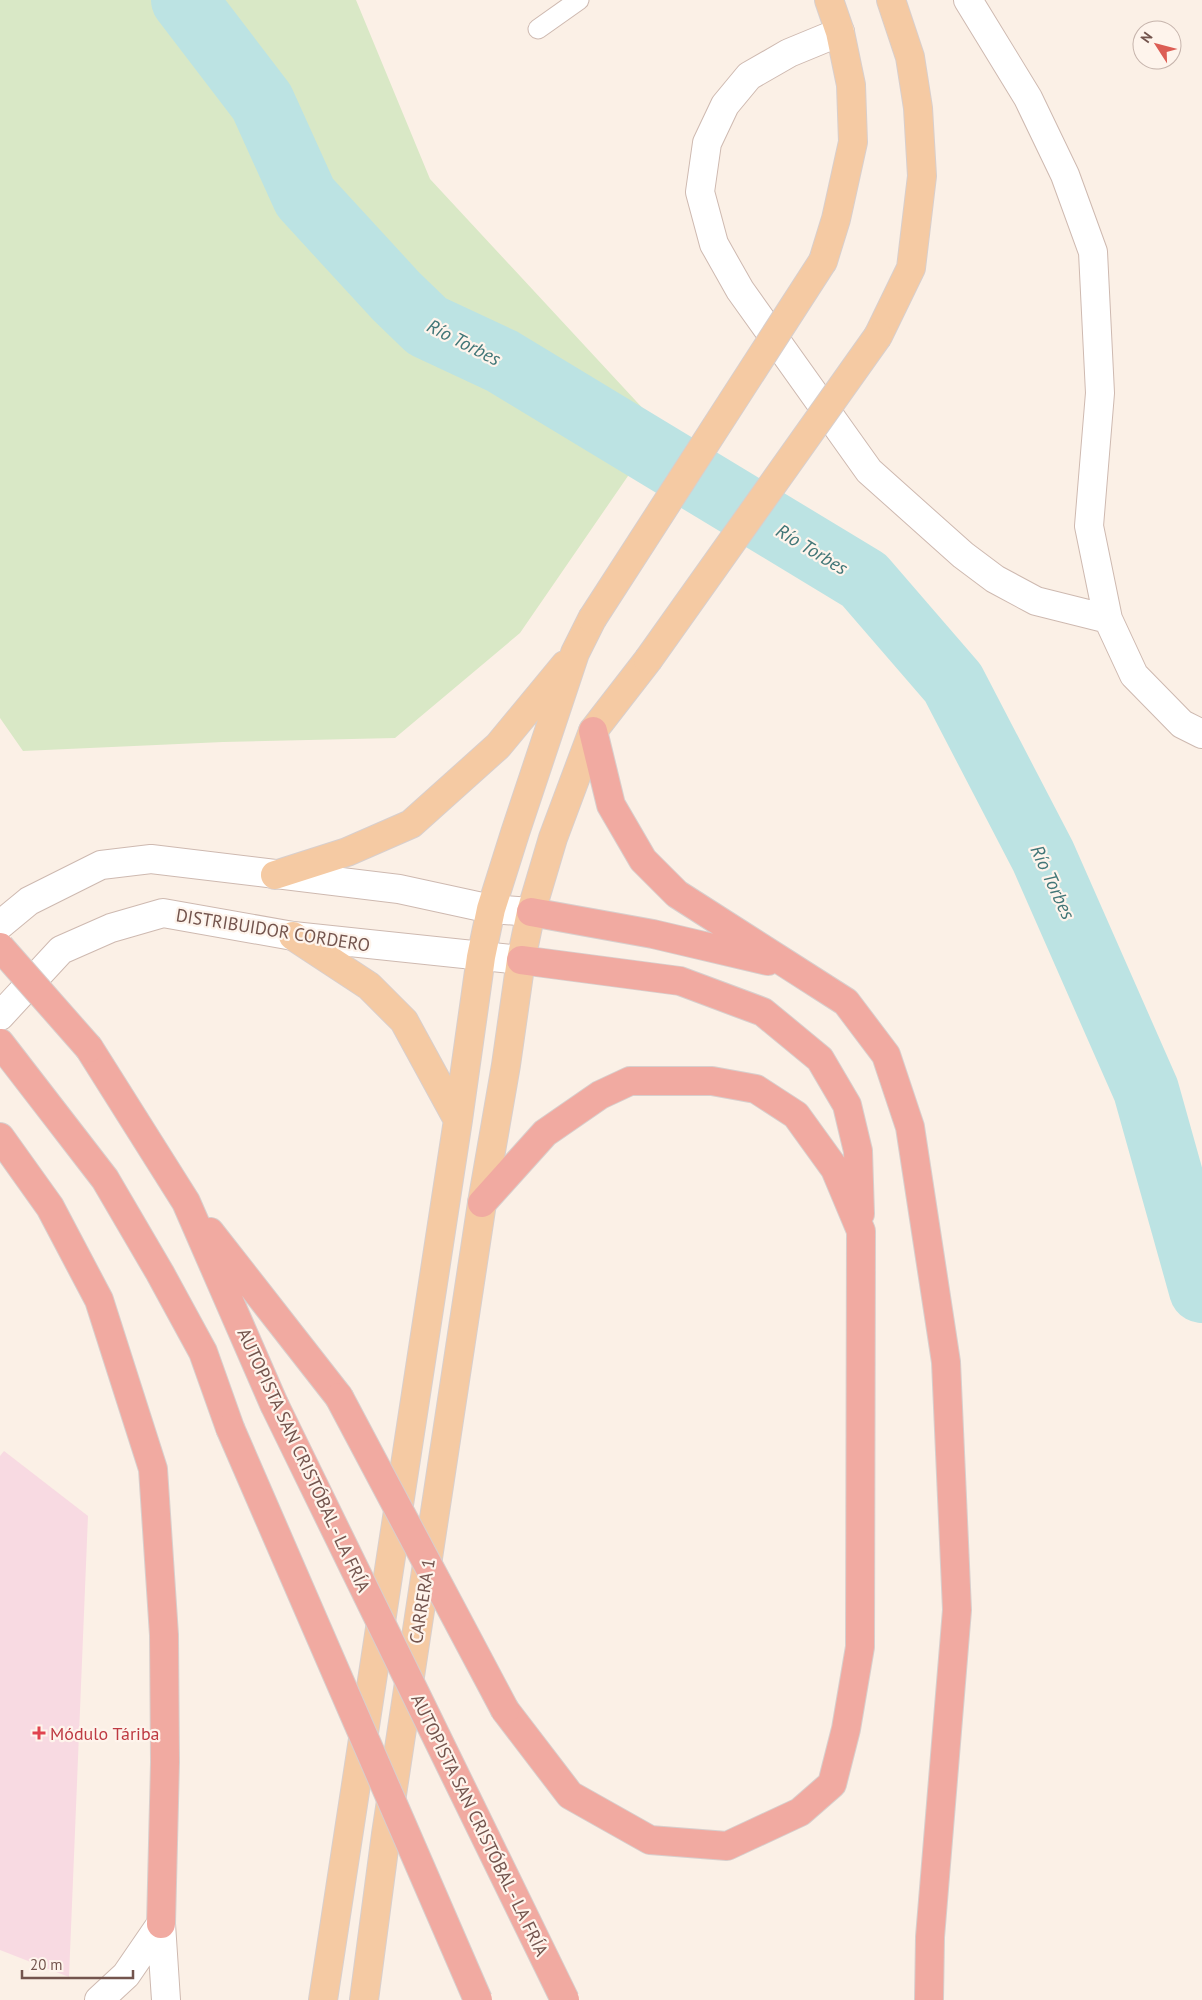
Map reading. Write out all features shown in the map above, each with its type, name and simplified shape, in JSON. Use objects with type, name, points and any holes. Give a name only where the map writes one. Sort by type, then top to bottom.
[{"type":"highway","points":[[593,732],[611,805],[642,860],[677,894],[846,1002],[886,1054],[910,1127],[946,1362],[957,1610],[930,1937],[929,2000]]},
{"type":"highway","points":[[531,912],[653,934],[787,965]]},
{"type":"highway","name":"AUTOPISTA SAN CRISTÓBAL - LA FRÍA","points":[[0,947],[90,1048],[186,1202],[274,1404],[565,2000]]},
{"type":"highway","points":[[186,1202],[339,1397],[505,1710],[570,1795],[650,1840],[727,1846],[800,1812],[832,1784],[846,1729],[860,1647],[861,1231],[858,1151],[847,1105],[820,1059],[763,1012],[680,981],[521,960]]},
{"type":"highway","points":[[0,1043],[105,1179],[160,1273],[203,1352],[230,1428],[478,2000]]},
{"type":"highway","points":[[482,1202],[546,1133],[600,1096],[630,1081],[712,1082],[756,1089],[796,1115],[835,1170],[861,1231]]},
{"type":"highway","points":[[0,1136],[50,1207],[98,1300],[153,1469],[164,1635],[165,1762],[161,1924]]},
{"type":"main road","points":[[323,2000],[458,1120],[481,957],[491,909],[575,653],[592,619],[823,262],[836,219],[853,142],[851,85],[840,32],[829,0]]},
{"type":"main road","name":"CARRERA 1","points":[[364,2000],[386,1834],[482,1202],[506,1065],[521,960],[531,912],[553,838],[593,732],[648,660],[878,336],[911,268],[922,176],[918,108],[910,57],[891,0]]},
{"type":"main road","points":[[275,875],[347,852],[412,824],[498,746],[575,653]]},
{"type":"main road","points":[[294,936],[369,986],[404,1021],[458,1120]]},
{"type":"street","points":[[968,0],[1028,98],[1065,175],[1093,252],[1100,393],[1089,526],[1108,619],[1134,676],[1182,724],[1202,734]]},
{"type":"street","points":[[840,32],[789,54],[749,76],[724,105],[706,144],[700,192],[714,244],[740,290],[869,471],[963,555],[995,579],[1036,601],[1108,619]]},
{"type":"street","points":[[0,925],[29,901],[101,865],[151,859],[399,889],[491,909],[531,912]]},
{"type":"street","name":"DISTRIBUIDOR CORDERO","points":[[0,1016],[61,950],[111,928],[163,913],[294,936],[521,960]]},
{"type":"street","points":[[99,2000],[126,1975],[161,1924]]},
{"type":"street","points":[[161,1924],[166,2000]]},
{"type":"lane","points":[[538,29],[579,0]]},
{"type":"shaded area","name":"Módulo Táriba","points":[[4,1451],[88,1516],[69,1977],[0,1950],[0,1456]]},
{"type":"green space","points":[[0,0],[356,0],[430,179],[661,428],[520,633],[395,738],[223,742],[23,751],[0,718]]},
{"type":"waterway","name":"Río Torbes","points":[[184,0],[262,102],[305,197],[396,296],[427,326],[502,361],[864,580],[953,683],[1043,856],[1146,1090],[1202,1290]]},
{"type":"place","name":"Módulo Táriba","points":[[39,1733]]}]
